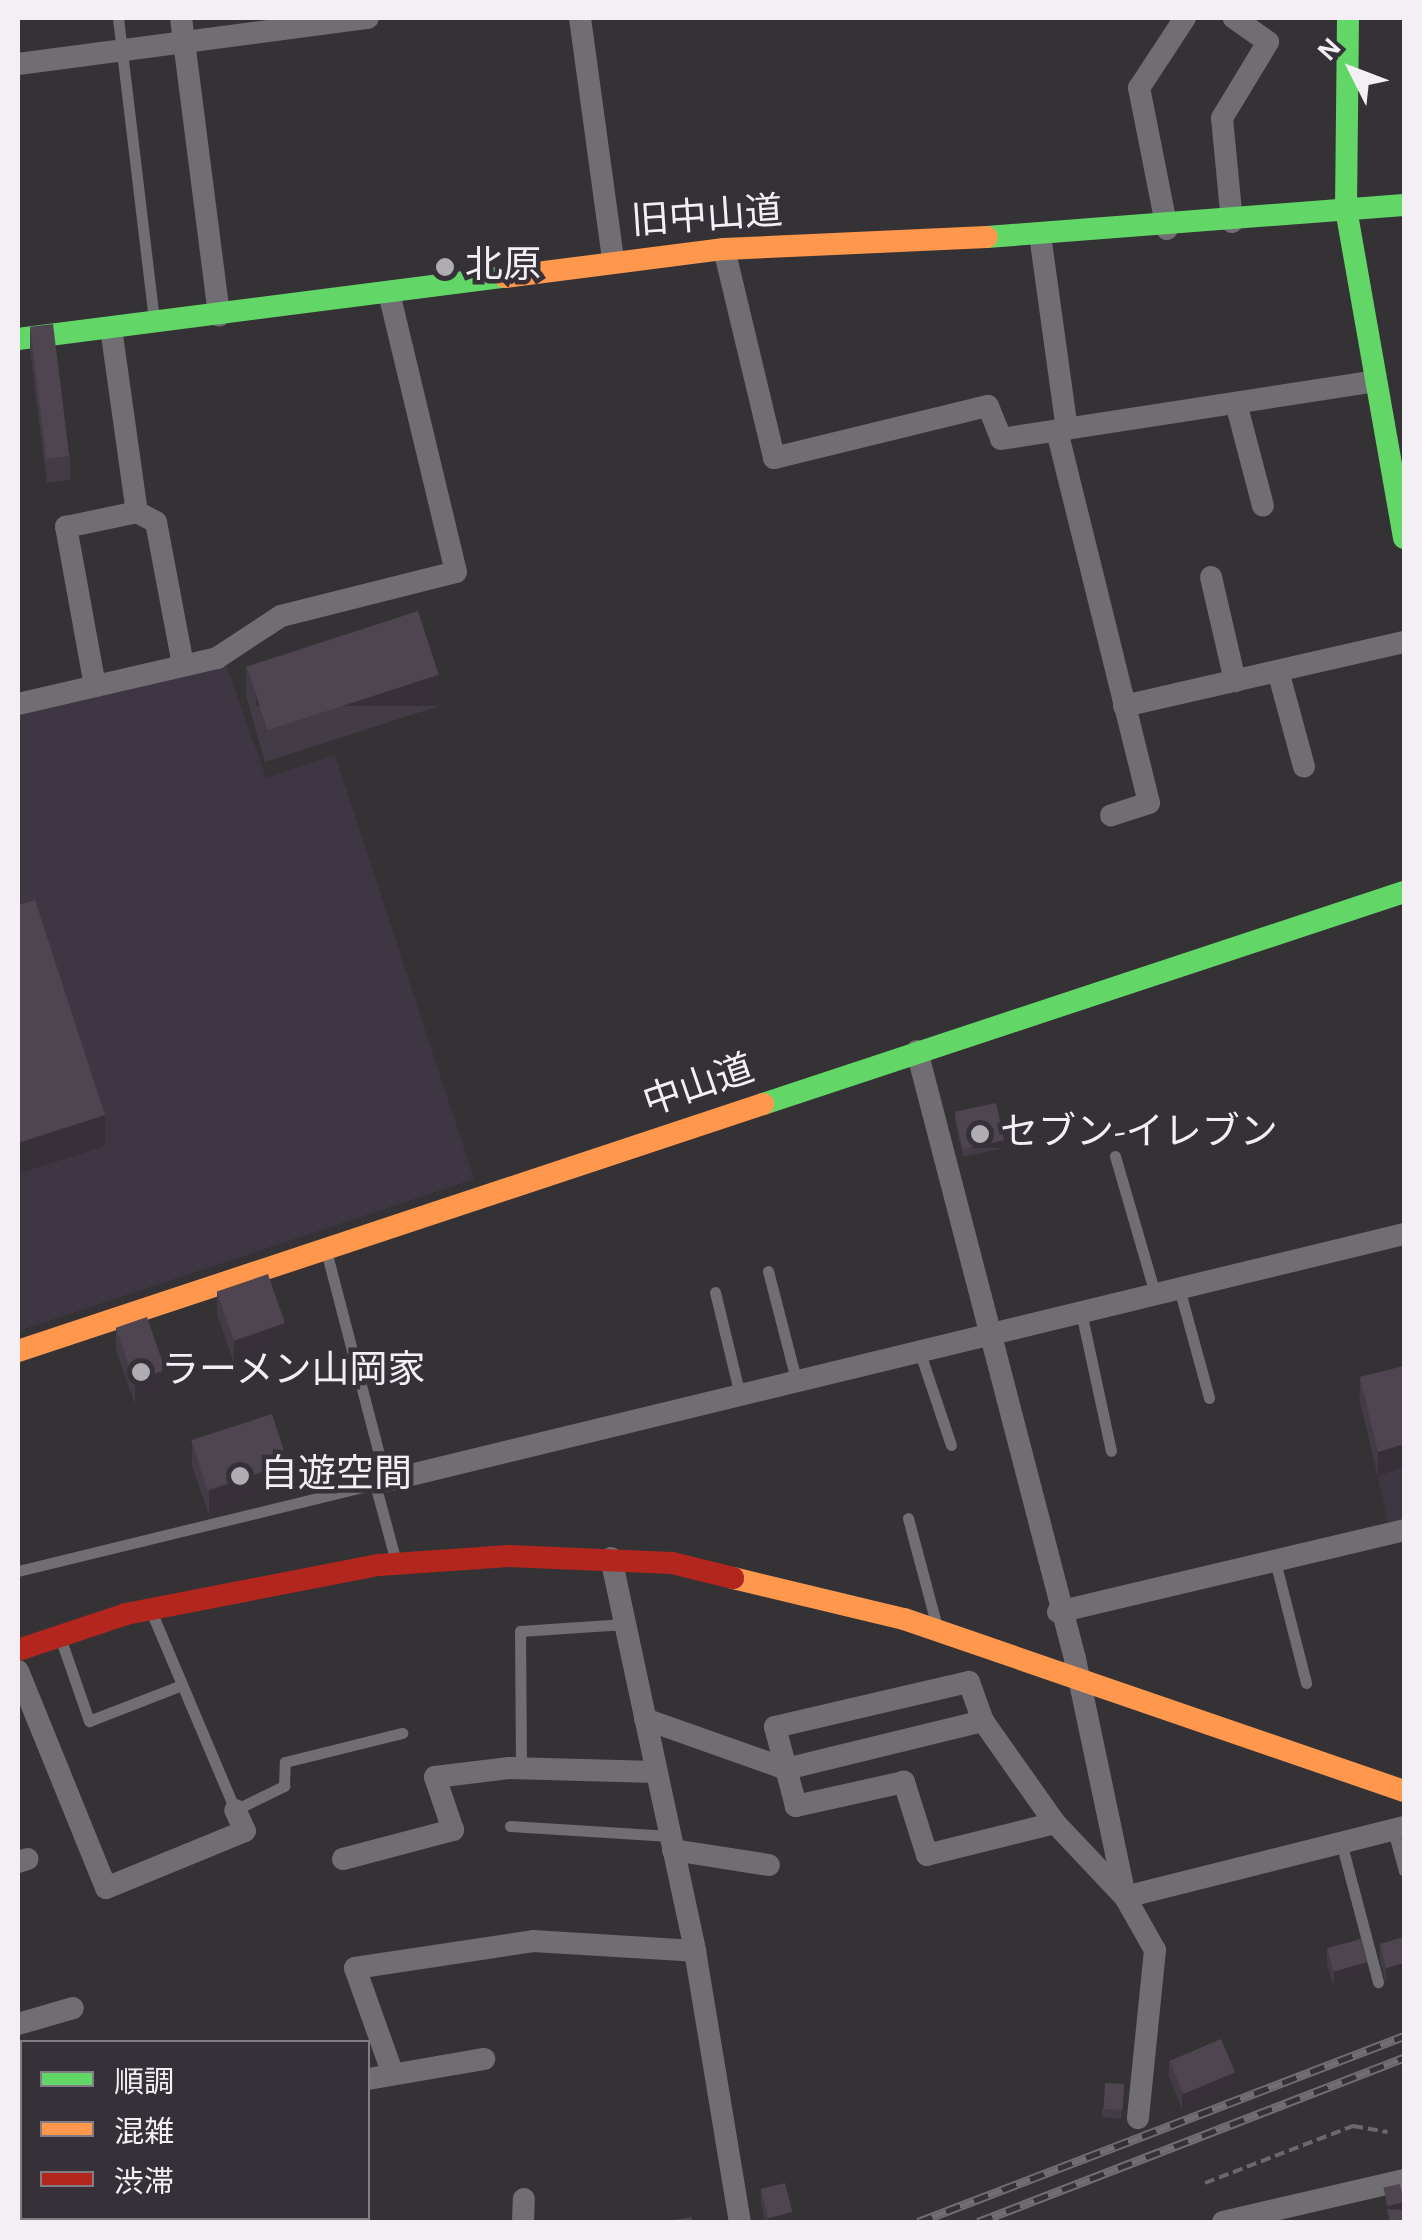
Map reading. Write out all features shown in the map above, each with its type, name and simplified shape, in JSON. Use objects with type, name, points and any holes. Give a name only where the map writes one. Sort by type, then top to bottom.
[{"type":"main road","points":[[1348,18],[1346,209],[1376,380],[1398,468],[1404,538]]},
{"type":"main road","name":"旧中山道","points":[[18,339],[724,249],[1168,229],[1404,204]]},
{"type":"main road","name":"中山道","points":[[18,1351],[1404,892]]},
{"type":"main road","points":[[18,1650],[150,1609],[396,1563],[611,1558],[672,1563],[938,1631],[1404,1792]]},
{"type":"street","points":[[182,18],[219,316]]},
{"type":"street","points":[[18,64],[368,18]]},
{"type":"street","points":[[580,18],[614,260]]},
{"type":"street","points":[[1168,229],[1139,88],[1186,18]]},
{"type":"street","points":[[1232,222],[1222,118],[1268,42],[1234,18]]},
{"type":"street","points":[[1040,235],[1062,430],[1124,706],[1150,803],[1111,814]]},
{"type":"street","points":[[724,249],[774,458],[988,406],[1001,439],[1376,380]]},
{"type":"street","points":[[18,704],[216,658],[282,616],[456,572],[389,292]]},
{"type":"street","points":[[111,328],[136,512]]},
{"type":"street","points":[[1236,403],[1263,506]]},
{"type":"street","points":[[95,686],[66,527],[136,512],[156,522],[183,665]]},
{"type":"street","points":[[1212,577],[1235,681]]},
{"type":"street","points":[[1124,706],[1404,642]]},
{"type":"street","points":[[1278,671],[1304,767]]},
{"type":"street","points":[[918,1051],[1076,1678],[1124,1896]]},
{"type":"street","points":[[380,1483],[1404,1234]]},
{"type":"street","points":[[1058,1612],[1403,1535]]},
{"type":"street","points":[[611,1558],[695,1951],[740,2222]]},
{"type":"street","points":[[18,1671],[106,1888],[244,1831],[236,1810]]},
{"type":"street","points":[[1055,1822],[927,1855],[904,1782],[796,1806],[776,1727],[970,1682],[983,1721],[1055,1822],[1124,1896],[1154,1950],[1138,2118]]},
{"type":"street","points":[[645,1719],[786,1768],[983,1721]]},
{"type":"street","points":[[342,1859],[453,1830],[435,1777],[521,1769],[656,1772]]},
{"type":"street","points":[[1124,1896],[1399,1829]]},
{"type":"street","points":[[672,1843],[769,1865]]},
{"type":"street","points":[[391,2069],[355,1968],[533,1942],[695,1951]]},
{"type":"street","points":[[18,2024],[72,2008]]},
{"type":"street","points":[[370,2078],[391,2069],[484,2059]]},
{"type":"street","points":[[1224,2222],[1404,2180]]},
{"type":"street","points":[[523,2222],[524,2198]]},
{"type":"lane","points":[[118,18],[155,324]]},
{"type":"lane","points":[[1115,1156],[1155,1294]]},
{"type":"lane","points":[[325,1249],[396,1563]]},
{"type":"lane","points":[[768,1271],[796,1383]]},
{"type":"lane","points":[[1180,1288],[1209,1398]]},
{"type":"lane","points":[[715,1292],[740,1396]]},
{"type":"lane","points":[[1080,1312],[1111,1450]]},
{"type":"lane","points":[[920,1352],[950,1445]]},
{"type":"lane","points":[[18,1571],[380,1483]]},
{"type":"lane","points":[[908,1518],[938,1631]]},
{"type":"lane","points":[[1275,1561],[1306,1684]]},
{"type":"lane","points":[[150,1609],[236,1810],[284,1786],[285,1762],[402,1732]]},
{"type":"lane","points":[[521,1769],[520,1631],[624,1624]]},
{"type":"lane","points":[[60,1636],[89,1721],[182,1685]]},
{"type":"lane","points":[[510,1826],[672,1843]]},
{"type":"lane","points":[[1399,1829],[1404,1871]]},
{"type":"lane","points":[[1341,1842],[1378,1982]]},
{"type":"path","points":[[1205,2184],[1353,2126],[1386,2132]]},
{"type":"shaded area","points":[[226,665],[266,778],[335,755],[474,1179],[18,1331],[18,710]]},
{"type":"shaded area","points":[[1404,1383],[1404,1522],[1389,1526],[1358,1394]]},
{"type":"building","points":[[53,324],[69,456],[46,459],[30,327]]},
{"type":"building","points":[[418,611],[439,675],[268,730],[247,667]]},
{"type":"building","points":[[35,900],[105,1115],[18,1143],[18,905]]},
{"type":"building","name":"セブン-イレブン","points":[[996,1103],[1004,1140],[963,1149],[955,1112]]},
{"type":"building","points":[[268,1274],[285,1323],[234,1341],[217,1292]]},
{"type":"building","points":[[147,1317],[165,1370],[134,1381],[116,1328]]},
{"type":"building","points":[[1404,1366],[1404,1444],[1378,1452],[1360,1377]]},
{"type":"building","points":[[272,1414],[288,1463],[207,1490],[191,1440]]},
{"type":"building","points":[[1404,1937],[1404,1963],[1386,1968],[1380,1944]]},
{"type":"building","points":[[1361,1939],[1367,1962],[1333,1971],[1327,1948]]},
{"type":"building","points":[[1221,2039],[1235,2072],[1184,2094],[1169,2061]]},
{"type":"building","points":[[1105,2083],[1124,2084],[1123,2110],[1104,2109]]},
{"type":"building","points":[[785,2183],[792,2212],[768,2218],[761,2189]]},
{"type":"building","points":[[1400,2184],[1404,2203],[1387,2206],[1383,2188]]},
{"type":"building","points":[[1387,2209],[1404,2210],[1404,2222],[1390,2222]]},
{"type":"building","points":[[692,2217],[692,2222],[662,2222]]},
{"type":"railway","points":[[918,2222],[1404,2036]]},
{"type":"railway","points":[[978,2222],[1404,2058]]},
{"type":"traffic: fast","points":[[1348,18],[1346,209],[1404,538]]},
{"type":"traffic: fast","points":[[987,237],[1404,205]]},
{"type":"traffic: fast","points":[[18,339],[505,277]]},
{"type":"traffic: fast","points":[[763,1104],[1404,892]]},
{"type":"traffic: slow","points":[[505,277],[724,249],[987,237]]},
{"type":"traffic: slow","points":[[18,1351],[763,1104]]},
{"type":"traffic: slow","points":[[733,1578],[904,1619],[1404,1791]]},
{"type":"traffic: jam","points":[[18,1650],[126,1614],[379,1565],[509,1556],[672,1563],[733,1578]]},
{"type":"place","name":"北原","points":[[445,267]]},
{"type":"place","name":"セブン-イレブン","points":[[980,1134]]},
{"type":"place","name":"ラーメン山岡家","points":[[141,1372]]},
{"type":"place","name":"自遊空間","points":[[240,1476]]}]
